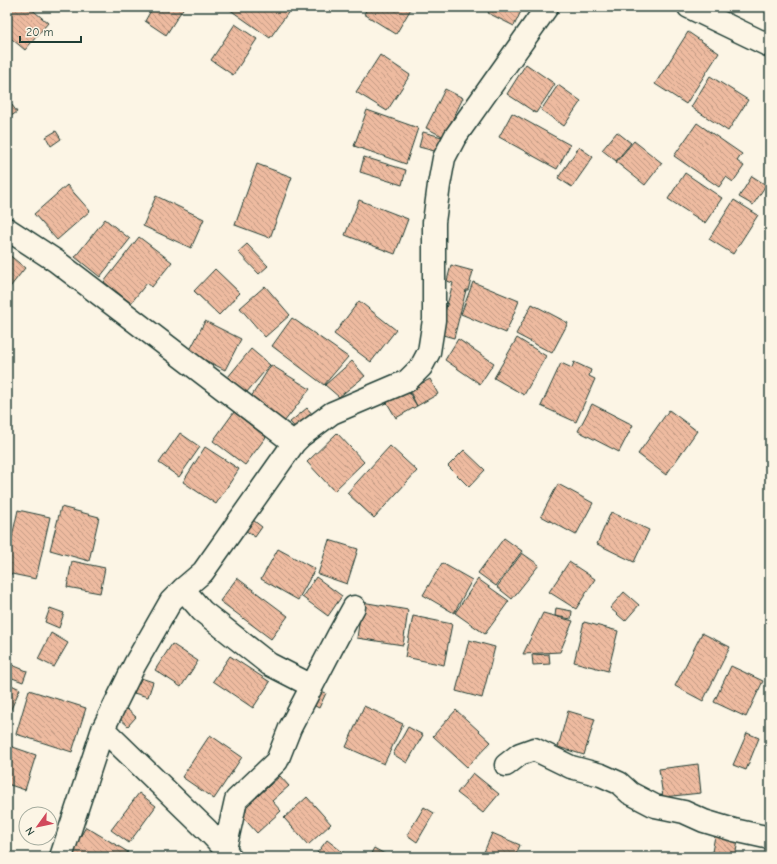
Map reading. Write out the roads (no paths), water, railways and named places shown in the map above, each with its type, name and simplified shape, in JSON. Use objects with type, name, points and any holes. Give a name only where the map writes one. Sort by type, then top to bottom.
[{"type":"street","points":[[61,857],[103,729],[135,664],[171,601],[203,572],[294,443],[301,436],[332,413],[407,381],[421,367],[429,352],[434,320],[434,222],[444,158],[455,137],[547,7]]},
{"type":"street","points":[[689,7],[770,46]]},
{"type":"street","points":[[7,229],[56,262],[294,443]]},
{"type":"street","points":[[183,589],[202,611],[269,664],[312,686]]},
{"type":"street","points":[[228,853],[236,800],[277,761],[290,728],[354,607]]},
{"type":"street","points":[[103,729],[228,853]]},
{"type":"street","points":[[506,765],[520,754],[534,749],[571,767],[601,775],[619,783],[630,793],[655,806],[684,812],[704,821],[734,830],[770,838]]}]
